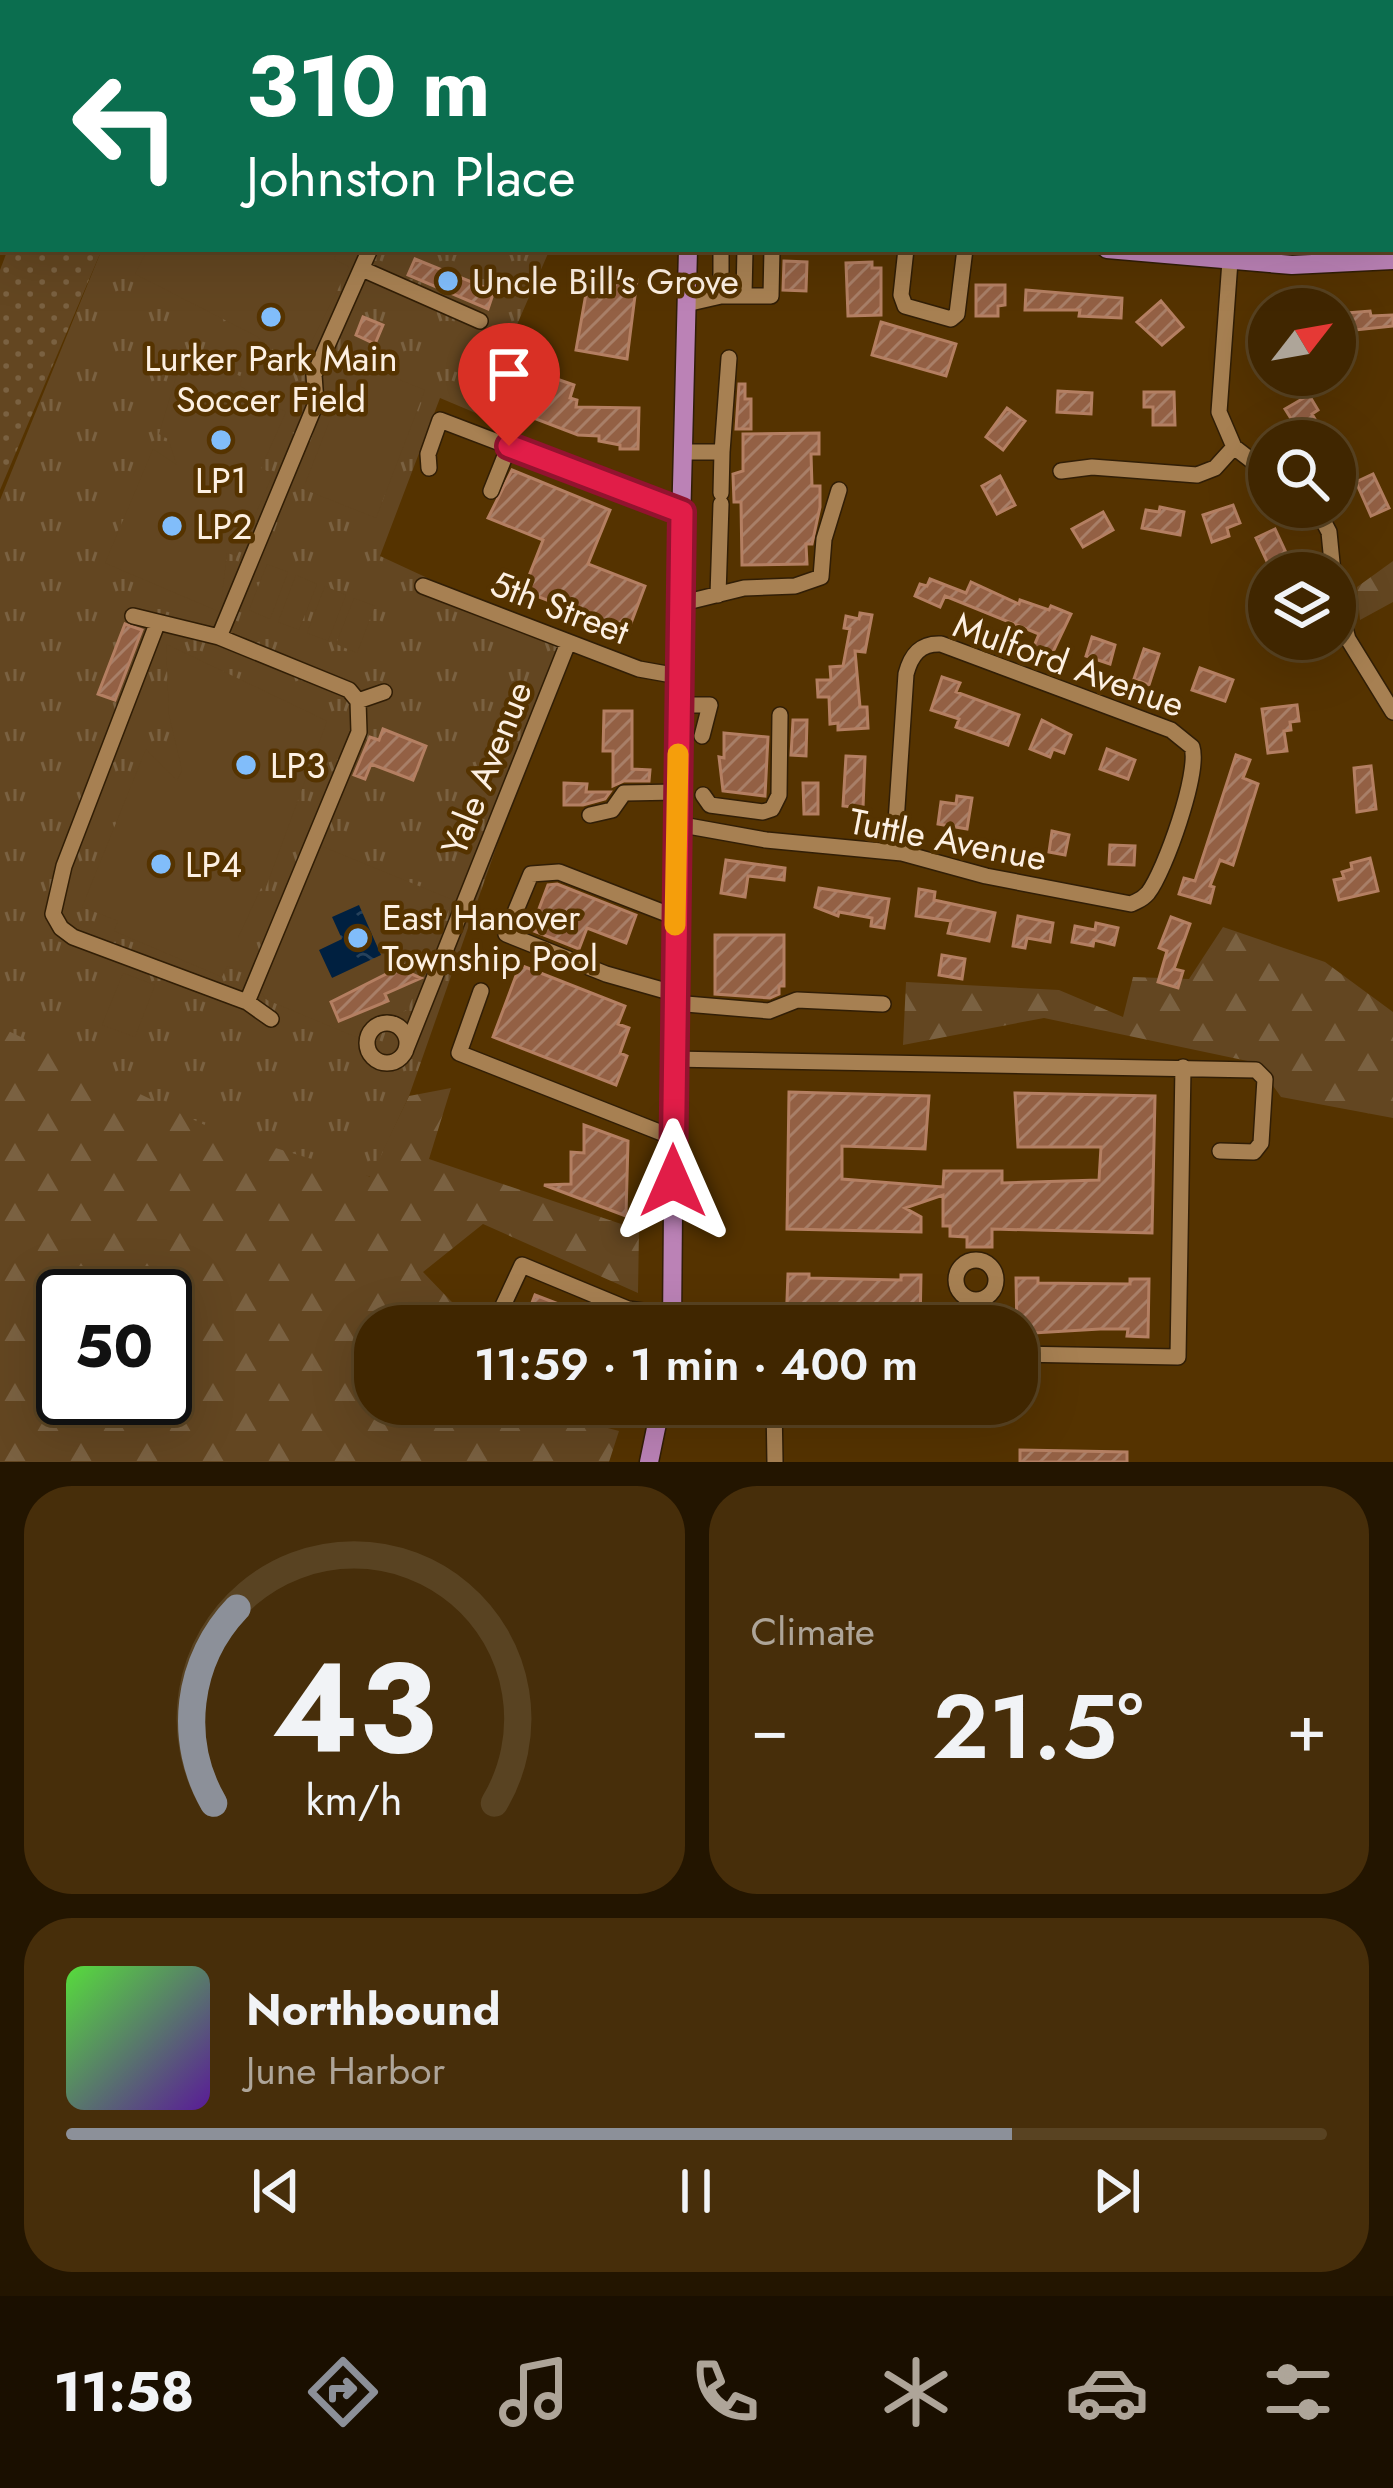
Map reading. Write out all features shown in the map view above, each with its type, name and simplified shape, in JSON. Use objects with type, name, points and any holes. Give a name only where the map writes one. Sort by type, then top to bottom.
[{"type":"main road","points":[[672,1305],[676,792],[688,252]]},
{"type":"main road","points":[[1136,252],[1324,265],[1393,260]]},
{"type":"main road","points":[[649,1462],[657,1425]]},
{"type":"street","points":[[219,638],[316,403],[314,375],[369,252]]},
{"type":"street","points":[[721,252],[721,296]]},
{"type":"street","points":[[744,296],[746,252]]},
{"type":"street","points":[[686,304],[721,296],[771,296],[772,252]]},
{"type":"street","points":[[906,252],[901,295],[905,306],[951,319],[957,314],[965,252]]},
{"type":"street","points":[[1230,262],[1218,403],[1224,431],[1248,458]]},
{"type":"street","points":[[362,269],[480,321]]},
{"type":"street","points":[[718,596],[729,358]]},
{"type":"street","points":[[429,468],[428,454],[440,420],[682,512]]},
{"type":"street","points":[[491,491],[509,446]]},
{"type":"street","points":[[1060,471],[1092,466],[1197,475],[1215,467],[1234,447]]},
{"type":"street","points":[[682,452],[722,452]]},
{"type":"street","points":[[679,604],[744,588],[795,586],[821,577],[824,539],[839,490]]},
{"type":"street","name":"5th Street","points":[[423,586],[568,644],[660,676],[678,676]]},
{"type":"street","points":[[133,616],[219,638],[350,691],[358,701],[359,732],[247,1002]]},
{"type":"street","points":[[157,624],[64,866],[53,914],[73,937],[247,1002],[271,1019]]},
{"type":"street","name":"Yale Avenue","points":[[406,1049],[568,644]]},
{"type":"street","name":"Mulford Avenue","points":[[894,852],[906,674],[922,647],[941,644],[1172,730],[1192,747],[1194,767],[1166,853],[1148,893],[1136,901]]},
{"type":"street","points":[[1356,652],[1393,712]]},
{"type":"street","points":[[358,701],[384,692]]},
{"type":"street","points":[[679,705],[710,705],[702,736]]},
{"type":"street","points":[[750,837],[779,795],[780,715]]},
{"type":"street","points":[[590,815],[612,810],[624,794],[676,792]]},
{"type":"street","points":[[703,795],[710,805],[772,809]]},
{"type":"street","name":"Tuttle Avenue","points":[[676,824],[894,852],[986,876],[1131,904],[1136,901]]},
{"type":"street","points":[[675,917],[544,870],[531,874],[506,934],[674,998],[769,1010],[796,1000],[883,1004]]},
{"type":"street","points":[[481,991],[459,1053],[672,1137]]},
{"type":"street","points":[[672,1059],[1256,1070],[1265,1079],[1262,1143],[1254,1152],[1220,1150]]},
{"type":"street","points":[[1038,1354],[1178,1357],[1183,1067]]},
{"type":"street","points":[[503,1305],[522,1265],[600,1305]]},
{"type":"street","points":[[774,1425],[775,1462]]},
{"type":"green space","points":[[7,252],[101,252],[0,490],[0,270]]},
{"type":"green space","points":[[101,252],[549,252],[478,414],[440,398],[380,556],[568,643],[409,1096],[371,1177],[213,1129],[0,1027],[0,500]]},
{"type":"green space","name":"Lurker Park Main Soccer Field","points":[[146,252],[337,252],[334,259],[349,267],[303,359],[292,355],[289,362],[256,336],[135,274]]},
{"type":"green space","points":[[190,353],[242,377],[240,386],[286,412],[261,468],[273,474],[237,556],[227,553],[220,612],[105,563],[153,449],[177,465],[168,439],[159,434],[183,354],[188,357]]},
{"type":"green space","points":[[353,361],[425,390],[376,518],[303,489]]},
{"type":"green space","points":[[1393,561],[1393,602],[1360,620],[1357,587]]},
{"type":"green space","points":[[267,564],[288,572],[270,619],[249,610]]},
{"type":"green space","points":[[296,575],[317,584],[299,630],[278,622]]},
{"type":"green space","points":[[325,586],[346,595],[328,641],[307,633]]},
{"type":"green space","points":[[354,598],[375,606],[357,653],[336,644]]},
{"type":"green space","points":[[166,644],[327,721],[265,890],[261,888],[238,938],[238,970],[227,966],[222,977],[114,931],[118,921],[82,907],[146,749],[177,781],[182,770],[169,715]]},
{"type":"green space","name":"East Hanover Township Pool","points":[[321,846],[453,900],[408,1009],[375,1019],[356,1037],[267,1000],[260,991],[260,976]]},
{"type":"green space","points":[[1223,927],[1325,962],[1393,1012],[1393,1118],[1281,1097],[1257,1063],[1044,1018],[903,1045],[906,982],[1059,990],[1123,1017],[1133,977],[1189,979]]},
{"type":"green space","points":[[123,973],[155,985],[135,1037],[102,1025]]},
{"type":"green space","points":[[0,996],[370,1177],[409,1096],[451,1088],[429,1159],[639,1230],[638,1293],[483,1224],[423,1272],[455,1305],[354,1305],[354,1425],[597,1425],[619,1431],[609,1462],[0,1462]]},
{"type":"water","points":[[359,905],[381,955],[332,978],[319,950],[342,939],[332,917]]},
{"type":"building","name":"Uncle Bill's Grove","points":[[415,259],[494,291],[488,309],[408,275]]},
{"type":"building","points":[[784,261],[807,262],[806,291],[783,290]]},
{"type":"building","points":[[872,262],[872,268],[881,268],[881,315],[848,316],[846,263]]},
{"type":"building","points":[[590,271],[637,280],[627,359],[576,350]]},
{"type":"building","points":[[976,285],[1005,285],[1005,305],[998,306],[998,316],[976,316]]},
{"type":"building","points":[[1026,290],[1122,298],[1121,318],[1079,316],[1080,310],[1025,310]]},
{"type":"building","points":[[1161,301],[1183,327],[1162,345],[1137,322]]},
{"type":"building","points":[[1356,312],[1393,315],[1393,326],[1356,330]]},
{"type":"building","points":[[363,317],[383,325],[375,344],[356,335]]},
{"type":"building","points":[[881,322],[956,344],[946,376],[872,355]]},
{"type":"building","points":[[528,369],[574,385],[570,398],[577,400],[576,407],[639,408],[638,449],[620,449],[620,445],[599,441],[599,436],[578,435],[520,413],[530,386],[523,384]]},
{"type":"building","points":[[739,384],[745,384],[745,399],[751,399],[751,429],[736,429]]},
{"type":"building","points":[[1058,391],[1092,393],[1091,414],[1057,412]]},
{"type":"building","points":[[1144,392],[1174,392],[1175,425],[1153,425],[1153,407],[1144,407]]},
{"type":"building","points":[[1310,396],[1318,410],[1312,414],[1316,420],[1292,420],[1285,409]]},
{"type":"building","points":[[1007,408],[1025,421],[1003,450],[986,437]]},
{"type":"building","points":[[819,433],[819,454],[811,454],[812,486],[820,486],[820,507],[812,544],[806,544],[807,564],[742,565],[741,502],[734,502],[733,474],[743,471],[743,434]]},
{"type":"building","points":[[512,470],[610,510],[588,564],[645,586],[628,631],[523,591],[543,540],[488,518]]},
{"type":"building","points":[[1373,474],[1389,508],[1371,516],[1356,482]]},
{"type":"building","points":[[1000,476],[1015,505],[997,514],[982,486]]},
{"type":"building","points":[[1233,505],[1240,523],[1227,528],[1229,536],[1212,542],[1203,515]]},
{"type":"building","points":[[1160,507],[1184,512],[1180,535],[1142,528],[1146,510],[1159,512]]},
{"type":"building","points":[[1103,512],[1113,530],[1083,547],[1072,529]]},
{"type":"building","points":[[1275,529],[1286,552],[1263,552],[1256,538]]},
{"type":"building","points":[[930,579],[966,593],[971,582],[1019,604],[1020,600],[1071,614],[1052,654],[1034,646],[1039,634],[945,596],[940,607],[915,596],[920,584],[927,586]]},
{"type":"building","points":[[860,613],[872,615],[865,652],[855,651],[860,707],[867,707],[868,728],[838,730],[838,723],[830,724],[829,697],[818,697],[817,680],[831,680],[830,667],[843,666],[850,629],[844,628],[846,616],[859,619]]},
{"type":"building","points":[[125,624],[142,630],[115,700],[98,694]]},
{"type":"building","points":[[1092,637],[1115,645],[1110,664],[1086,656]]},
{"type":"building","points":[[1144,649],[1159,654],[1149,685],[1134,679]]},
{"type":"building","points":[[1200,668],[1233,680],[1225,701],[1192,690]]},
{"type":"building","points":[[942,677],[960,683],[956,692],[1019,715],[1008,745],[956,727],[959,719],[931,710]]},
{"type":"building","points":[[1297,705],[1299,721],[1290,722],[1291,730],[1284,731],[1287,751],[1268,753],[1262,709]]},
{"type":"building","points":[[604,711],[632,711],[632,769],[650,770],[649,781],[613,786],[613,751],[603,751]]},
{"type":"building","points":[[793,720],[807,720],[806,756],[791,755]]},
{"type":"building","points":[[1042,720],[1071,735],[1064,753],[1053,749],[1050,757],[1030,749]]},
{"type":"building","points":[[383,729],[426,746],[413,780],[371,764],[365,779],[354,775],[370,737],[379,740]]},
{"type":"building","points":[[724,733],[768,737],[765,796],[723,791],[719,757],[724,758]]},
{"type":"building","points":[[1107,749],[1135,760],[1128,779],[1100,769]]},
{"type":"building","points":[[1236,755],[1250,760],[1243,778],[1258,784],[1233,865],[1220,860],[1210,886],[1214,887],[1210,903],[1179,894],[1184,878],[1195,881]]},
{"type":"building","points":[[846,756],[865,757],[863,808],[843,806]]},
{"type":"building","points":[[1371,766],[1376,809],[1357,812],[1354,768]]},
{"type":"building","points":[[564,783],[587,784],[586,792],[610,792],[605,799],[564,805]]},
{"type":"building","points":[[803,783],[818,783],[818,814],[804,814]]},
{"type":"building","points":[[957,796],[972,798],[967,829],[938,824],[941,802],[956,804]]},
{"type":"building","points":[[1052,831],[1069,835],[1065,855],[1049,852]]},
{"type":"building","points":[[1110,845],[1135,846],[1134,865],[1109,864]]},
{"type":"building","points":[[1370,858],[1378,891],[1339,900],[1334,880],[1344,878],[1342,872],[1352,869],[1351,863]]},
{"type":"building","points":[[726,860],[785,868],[784,880],[748,876],[745,897],[721,893]]},
{"type":"building","points":[[557,884],[636,915],[626,943],[587,928],[579,949],[531,930],[548,885]]},
{"type":"building","points":[[819,888],[889,899],[884,928],[871,926],[872,918],[839,912],[838,916],[815,907]]},
{"type":"building","points":[[919,889],[935,892],[934,900],[995,913],[989,941],[948,933],[951,921],[916,916]]},
{"type":"building","points":[[1018,916],[1053,923],[1050,942],[1027,938],[1025,948],[1013,946]]},
{"type":"building","points":[[1171,917],[1190,924],[1174,969],[1183,971],[1178,988],[1158,982],[1167,951],[1159,948]]},
{"type":"building","points":[[1096,923],[1118,928],[1114,945],[1072,942],[1075,926],[1095,930]]},
{"type":"building","points":[[715,935],[784,935],[784,986],[779,986],[779,994],[770,998],[715,994]]},
{"type":"building","points":[[942,955],[965,959],[962,979],[939,975]]},
{"type":"building","points":[[404,965],[407,972],[421,978],[385,994],[388,1001],[339,1021],[331,1002]]},
{"type":"building","points":[[520,965],[625,1006],[618,1024],[629,1028],[620,1053],[627,1056],[616,1085],[493,1037]]},
{"type":"building","points":[[789,1092],[929,1096],[925,1149],[842,1146],[842,1179],[943,1187],[944,1171],[1002,1171],[1002,1183],[1099,1180],[1101,1147],[1018,1147],[1015,1093],[1155,1096],[1152,1233],[992,1229],[992,1247],[967,1247],[967,1237],[950,1236],[950,1226],[943,1226],[943,1195],[905,1208],[921,1217],[921,1232],[787,1229]]},
{"type":"building","points":[[584,1125],[628,1141],[626,1216],[544,1185],[571,1184],[571,1152],[584,1153]]},
{"type":"building","points":[[788,1274],[901,1280],[901,1275],[921,1275],[920,1305],[787,1305]]},
{"type":"building","points":[[1016,1278],[1038,1278],[1038,1283],[1130,1284],[1130,1279],[1149,1279],[1148,1337],[1127,1336],[1128,1329],[1038,1333],[1038,1305],[1016,1305]]},
{"type":"building","points":[[535,1295],[561,1305],[531,1305]]},
{"type":"building","points":[[1020,1450],[1127,1452],[1127,1462],[1020,1462]]},
{"type":"slow traffic","points":[[675,925],[678,754]]},
{"type":"place","name":"Uncle Bill's Grove","points":[[448,281]]},
{"type":"place","name":"Lurker Park Main Soccer Field","points":[[271,317]]},
{"type":"place","name":"LP1","points":[[221,440]]},
{"type":"place","name":"LP2","points":[[172,526]]},
{"type":"place","name":"LP3","points":[[246,765]]},
{"type":"place","name":"LP4","points":[[161,864]]},
{"type":"place","name":"East Hanover Township Pool","points":[[358,938]]},
{"type":"route","points":[[509,446],[682,512],[673,1181]]}]
